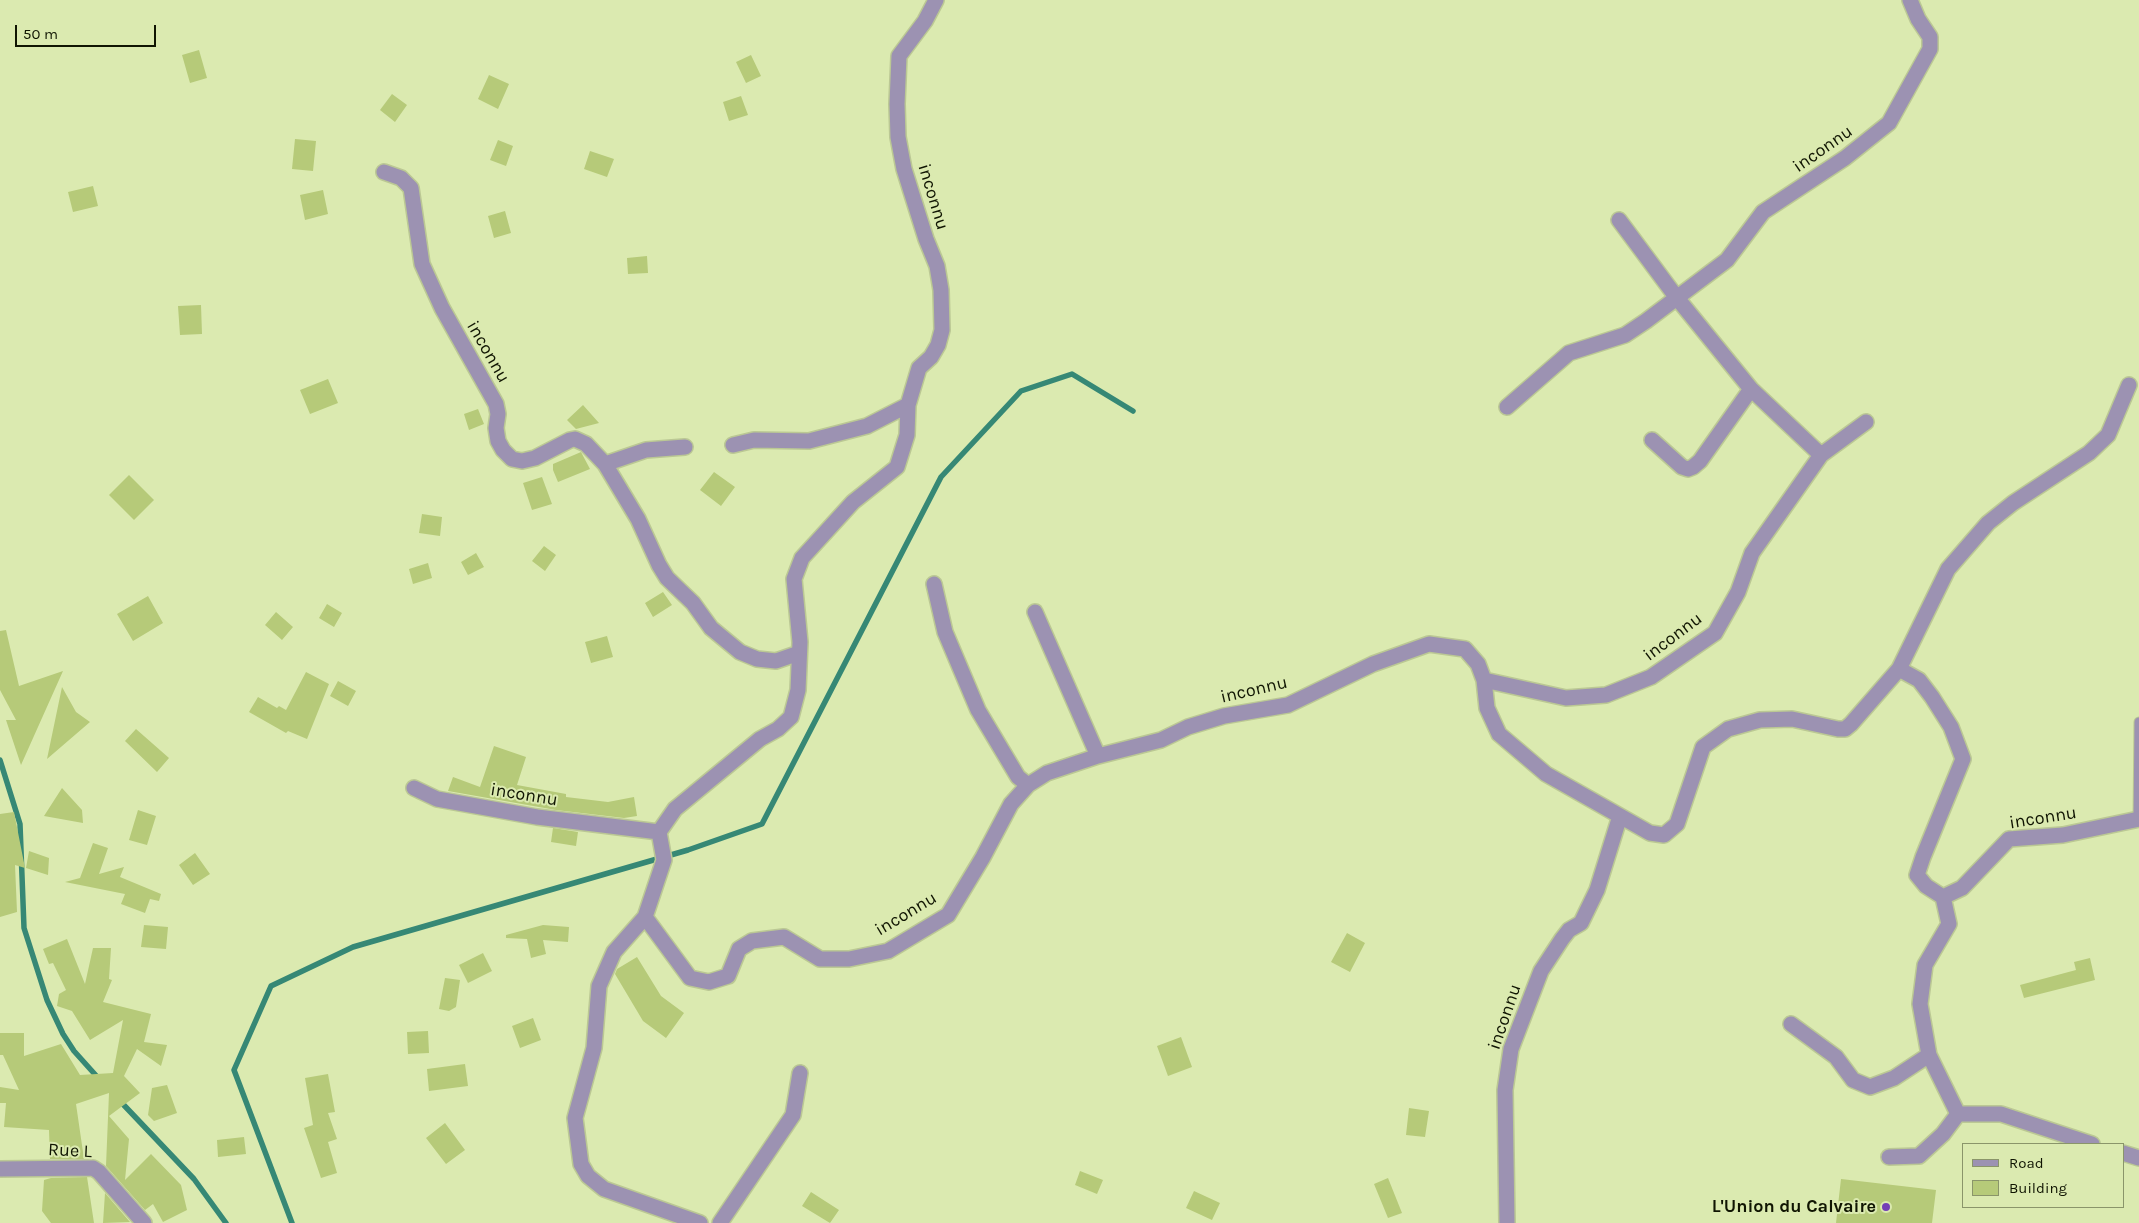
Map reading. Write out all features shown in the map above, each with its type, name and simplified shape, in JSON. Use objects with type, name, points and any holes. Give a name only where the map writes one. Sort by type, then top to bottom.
[{"type":"street","name":"inconnu","points":[[414,788],[437,799],[528,816],[659,835],[675,809],[760,739],[791,717],[798,690],[799,653],[794,579],[802,558],[852,502],[897,466],[907,435],[908,405],[919,368],[931,357],[938,345],[942,330],[941,290],[937,266],[926,239],[904,169],[898,137],[896,78],[898,56],[925,21],[936,0]]},
{"type":"street","name":"inconnu","points":[[1507,406],[1569,353],[1625,335],[1677,298],[1727,260],[1763,212],[1846,158],[1888,123],[1930,49],[1930,37],[1918,19],[1910,0]]},
{"type":"street","name":"inconnu","points":[[384,172],[401,178],[411,188],[422,264],[454,332],[496,404],[498,414],[496,428],[498,441],[503,450],[512,459],[522,461],[535,458],[570,440],[586,444],[605,464],[638,519],[659,565],[677,588],[693,603],[711,628],[740,652],[757,659],[776,661],[799,653]]},
{"type":"street","points":[[1619,220],[1677,298],[1751,389],[1822,455]]},
{"type":"street","name":"inconnu","points":[[645,917],[690,978],[709,982],[728,976],[739,949],[752,941],[784,937],[820,959],[849,960],[888,951],[948,915],[983,857],[1011,804],[1028,786],[1047,773],[1098,756],[1161,740],[1188,727],[1224,716],[1288,705],[1373,664],[1429,644],[1464,649],[1478,664],[1484,680],[1487,708],[1500,734],[1546,774],[1650,834],[1664,835],[1677,824],[1704,747],[1728,729],[1760,720],[1792,719],[1838,729],[1845,729],[1851,724],[1899,669],[1948,569],[1988,523],[2013,503],[2089,453],[2108,435],[2129,385]]},
{"type":"street","points":[[1652,440],[1682,467],[1688,469],[1693,467],[1700,461],[1751,389]]},
{"type":"street","points":[[733,444],[754,440],[809,441],[867,426],[908,405]]},
{"type":"street","name":"inconnu","points":[[1484,680],[1566,698],[1606,695],[1651,677],[1715,633],[1738,592],[1752,553],[1822,455],[1866,422]]},
{"type":"street","points":[[605,464],[646,450],[685,448]]},
{"type":"street","points":[[934,584],[945,632],[978,710],[1018,777],[1028,786]]},
{"type":"street","points":[[1035,612],[1098,756]]},
{"type":"street","points":[[1899,669],[1919,680],[1932,697],[1951,727],[1963,759],[1922,857],[1917,875],[1926,886],[1943,897],[1949,924],[1925,965],[1920,1004],[1928,1055],[1958,1114]]},
{"type":"street","name":"inconnu","points":[[1507,1223],[1505,1090],[1511,1049],[1541,971],[1562,939],[1581,923],[1597,890],[1620,816]]},
{"type":"street","name":"inconnu","points":[[1943,897],[1962,888],[2009,839],[2063,835],[2139,819]]},
{"type":"street","points":[[659,835],[664,860],[645,917],[614,952],[599,986],[594,1048],[575,1118],[581,1164],[588,1176],[604,1189],[700,1223]]},
{"type":"street","points":[[1791,1024],[1836,1057],[1853,1080],[1870,1087],[1894,1078],[1928,1055]]},
{"type":"street","points":[[720,1223],[793,1114],[800,1073]]},
{"type":"street","points":[[1958,1114],[2001,1114],[2089,1143]]},
{"type":"street","points":[[1889,1157],[1919,1156],[1943,1134],[1958,1114]]},
{"type":"street","points":[[2124,1153],[2139,1158]]},
{"type":"street","name":"Rue L","points":[[0,1169],[93,1168],[99,1172],[144,1223]]},
{"type":"lane","points":[[2139,722],[2139,819]]},
{"type":"building","points":[[199,50],[207,78],[190,83],[182,55]]},
{"type":"building","points":[[751,55],[761,76],[746,83],[736,62]]},
{"type":"building","points":[[489,75],[509,84],[498,109],[478,99]]},
{"type":"building","points":[[392,94],[407,105],[395,122],[380,110]]},
{"type":"building","points":[[741,96],[748,115],[729,121],[723,102]]},
{"type":"building","points":[[295,139],[316,141],[313,171],[292,169]]},
{"type":"building","points":[[498,140],[513,146],[506,166],[490,160]]},
{"type":"building","points":[[590,151],[614,159],[607,177],[584,169]]},
{"type":"building","points":[[93,186],[98,206],[73,212],[68,192]]},
{"type":"building","points":[[323,190],[328,214],[305,220],[300,195]]},
{"type":"building","points":[[505,211],[511,233],[494,238],[488,216]]},
{"type":"building","points":[[647,256],[648,273],[628,274],[627,258]]},
{"type":"building","points":[[201,305],[202,334],[180,335],[178,306]]},
{"type":"building","points":[[328,379],[338,403],[310,414],[300,390]]},
{"type":"building","points":[[583,405],[599,423],[576,429],[567,420]]},
{"type":"building","points":[[478,409],[484,424],[469,430],[464,414]]},
{"type":"building","points":[[581,452],[590,469],[558,482],[553,470],[553,464]]},
{"type":"building","points":[[714,472],[735,487],[721,506],[700,490]]},
{"type":"building","points":[[129,475],[154,500],[134,520],[109,495]]},
{"type":"building","points":[[542,477],[552,504],[532,510],[523,483]]},
{"type":"building","points":[[422,514],[442,517],[440,536],[419,533]]},
{"type":"building","points":[[544,546],[556,555],[545,571],[532,561]]},
{"type":"building","points":[[476,553],[484,567],[468,575],[461,562]]},
{"type":"building","points":[[428,563],[432,578],[413,584],[409,569]]},
{"type":"building","points":[[663,592],[672,605],[653,617],[645,603]]},
{"type":"building","points":[[148,596],[163,623],[133,641],[117,614]]},
{"type":"building","points":[[327,604],[342,613],[334,627],[319,618]]},
{"type":"building","points":[[276,612],[293,627],[282,640],[265,625]]},
{"type":"building","points":[[6,630],[19,686],[63,671],[21,765],[6,720],[16,720],[0,690],[0,631]]},
{"type":"building","points":[[607,636],[613,657],[591,663],[585,642]]},
{"type":"building","points":[[306,672],[329,684],[307,739],[288,731],[286,733],[249,712],[258,697],[277,708],[279,706],[286,710]]},
{"type":"building","points":[[338,681],[356,691],[348,706],[330,696]]},
{"type":"building","points":[[62,687],[76,712],[90,722],[47,759]]},
{"type":"building","points":[[136,729],[169,758],[157,772],[125,741]]},
{"type":"building","points":[[494,746],[526,757],[517,785],[566,794],[566,797],[608,802],[634,797],[637,816],[624,818],[556,810],[448,791],[453,777],[480,787]]},
{"type":"building","points":[[62,788],[82,810],[83,823],[44,816]]},
{"type":"building","points":[[138,810],[156,816],[147,845],[129,840]]},
{"type":"building","points":[[14,812],[25,868],[15,865],[17,912],[0,917],[0,814]]},
{"type":"building","points":[[553,828],[578,832],[576,846],[551,842]]},
{"type":"building","points":[[93,843],[108,848],[99,874],[124,867],[120,877],[161,894],[159,901],[150,899],[145,913],[121,904],[125,894],[65,882],[80,878]]},
{"type":"building","points":[[29,851],[49,858],[48,875],[26,868]]},
{"type":"building","points":[[195,853],[210,874],[193,885],[179,865]]},
{"type":"building","points":[[144,925],[168,927],[166,949],[141,947]]},
{"type":"building","points":[[543,925],[569,927],[568,942],[543,940],[546,954],[531,958],[527,939],[506,938],[506,935]]},
{"type":"building","points":[[1347,933],[1365,943],[1350,972],[1331,962]]},
{"type":"building","points":[[67,939],[85,984],[93,948],[111,948],[109,979],[112,980],[103,1002],[151,1014],[144,1042],[167,1045],[161,1066],[137,1049],[124,1076],[140,1093],[109,1116],[129,1139],[125,1180],[151,1154],[181,1185],[187,1210],[163,1222],[153,1204],[145,1210],[106,1166],[109,1093],[76,1104],[84,1159],[50,1159],[49,1130],[4,1127],[6,1103],[0,1103],[0,1087],[19,1090],[3,1055],[0,1055],[0,1033],[24,1033],[24,1056],[61,1044],[80,1075],[113,1073],[123,1020],[90,1040],[72,1011],[57,1006],[59,994],[66,990],[53,963],[49,964],[43,949]]},
{"type":"building","points":[[483,953],[492,971],[468,983],[459,965]]},
{"type":"building","points":[[637,957],[661,996],[684,1013],[666,1038],[643,1021],[615,974],[617,969]]},
{"type":"building","points":[[2090,958],[2095,980],[2024,998],[2020,985],[2076,970],[2074,962]]},
{"type":"building","points":[[445,978],[460,980],[456,1007],[449,1011],[439,1009]]},
{"type":"building","points":[[533,1018],[541,1040],[520,1048],[512,1026]]},
{"type":"building","points":[[428,1031],[429,1053],[408,1054],[407,1032]]},
{"type":"building","points":[[1181,1037],[1192,1067],[1168,1076],[1157,1046]]},
{"type":"building","points":[[465,1064],[468,1086],[429,1091],[427,1069]]},
{"type":"building","points":[[328,1074],[335,1112],[328,1113],[337,1139],[328,1142],[337,1173],[321,1178],[304,1128],[313,1125],[305,1078]]},
{"type":"building","points":[[167,1085],[177,1113],[154,1121],[148,1115],[152,1088]]},
{"type":"building","points":[[1409,1108],[1429,1111],[1425,1137],[1406,1135]]},
{"type":"building","points":[[445,1123],[465,1150],[446,1164],[426,1138]]},
{"type":"building","points":[[244,1137],[246,1154],[218,1157],[217,1140]]},
{"type":"building","points":[[1080,1171],[1103,1180],[1097,1194],[1075,1185]]},
{"type":"building","points":[[87,1177],[94,1223],[51,1223],[42,1211],[44,1180],[51,1178]]},
{"type":"building","points":[[1388,1178],[1402,1213],[1388,1218],[1374,1184]]},
{"type":"building","name":"L'Union du Calvaire","points":[[1841,1179],[1936,1190],[1932,1223],[1836,1223]]},
{"type":"building","points":[[1194,1191],[1220,1203],[1212,1220],[1186,1208]]},
{"type":"building","points":[[811,1192],[839,1210],[830,1223],[802,1206]]},
{"type":"building","points":[[105,1193],[130,1222],[103,1223]]},
{"type":"waterway","points":[[292,1223],[234,1070],[271,986],[353,947],[688,850],[762,824],[941,477],[1021,391],[1072,374],[1133,411]]},
{"type":"waterway","points":[[0,760],[20,824],[24,928],[47,1000],[63,1034],[74,1051],[100,1080]]},
{"type":"waterway","points":[[120,1101],[194,1179],[226,1223]]},
{"type":"place","name":"L'Union du Calvaire","points":[[1886,1207]]}]
